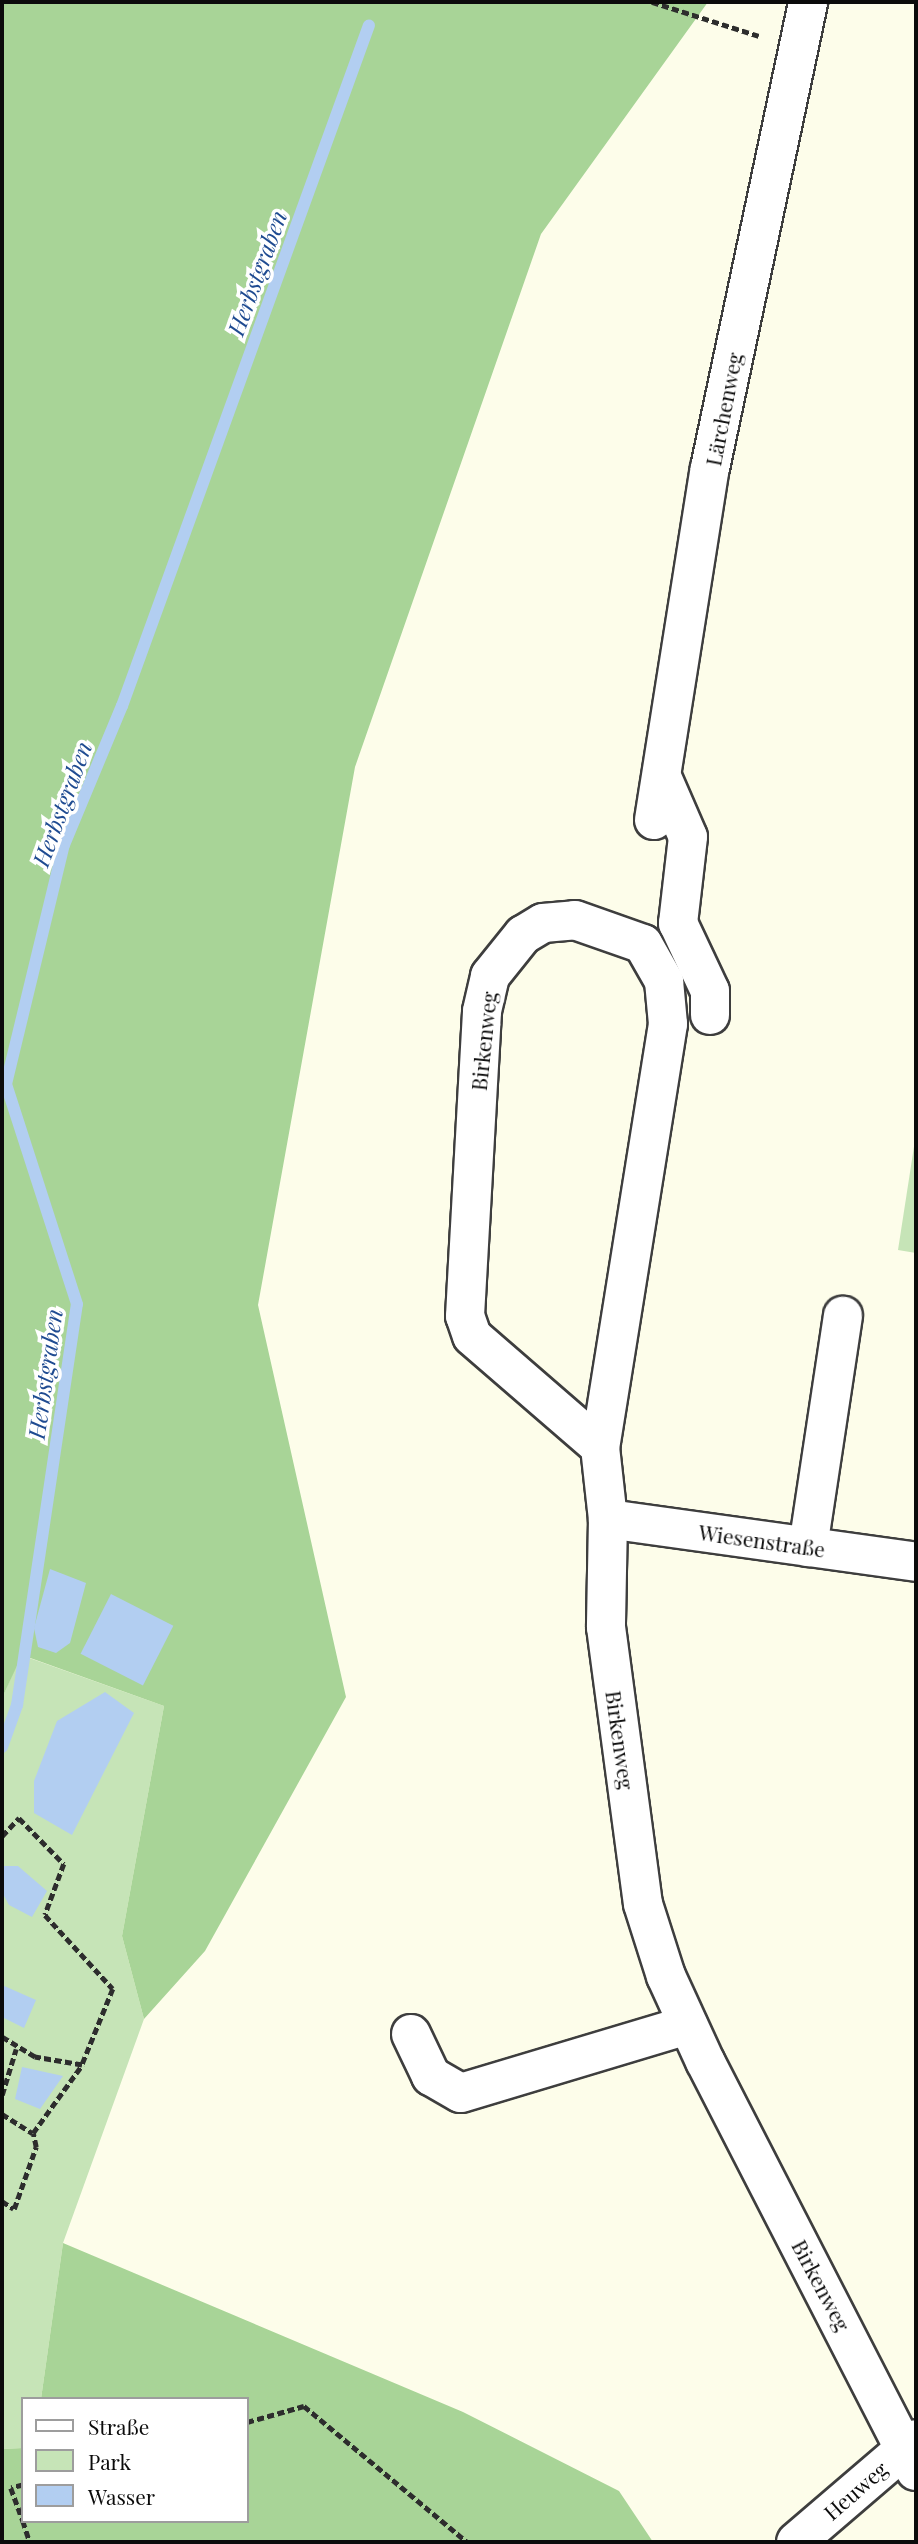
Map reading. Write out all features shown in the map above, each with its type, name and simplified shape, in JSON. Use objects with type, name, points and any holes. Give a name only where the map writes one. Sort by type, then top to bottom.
[{"type":"street","name":"Lärchenweg","points":[[654,820],[710,468],[796,48],[808,2]]},
{"type":"street","points":[[662,777],[688,837],[678,923],[710,991],[710,1015]]},
{"type":"street","name":"Birkenweg","points":[[600,1447],[472,1336],[465,1316],[482,1011],[490,976],[523,935],[543,923],[575,920],[643,944],[664,981],[668,1024],[600,1447],[608,1518],[606,1628],[643,1904],[688,2025],[913,2452]]},
{"type":"street","points":[[808,1546],[843,1316]]},
{"type":"street","name":"Wiesenstraße","points":[[608,1518],[916,1562]]},
{"type":"street","points":[[411,2034],[431,2076],[461,2093],[688,2025]]},
{"type":"street","name":"Heuweg","points":[[796,2542],[913,2452]]},
{"type":"path","points":[[652,2],[796,48]]},
{"type":"path","points":[[2,1836],[19,1818],[64,1864],[45,1915],[113,1989],[82,2065],[33,2133]]},
{"type":"path","points":[[2,2037],[16,2049],[82,2065]]},
{"type":"path","points":[[2,2095],[16,2049]]},
{"type":"path","points":[[2,2114],[33,2133],[36,2147],[14,2209],[2,2202]]},
{"type":"path","points":[[248,2422],[304,2406],[467,2542]]},
{"type":"path","points":[[21,2486],[11,2488],[21,2516]]},
{"type":"path","points":[[24,2523],[30,2542]]},
{"type":"green space","points":[[2,2],[708,2],[541,234],[355,767],[258,1305],[346,1697],[205,1951],[144,2019],[122,1936],[164,1706],[22,1655],[2,1698]]},
{"type":"green space","points":[[916,1140],[916,1253],[898,1250]]},
{"type":"green space","points":[[21,1655],[164,1706],[122,1936],[144,2019],[63,2243],[41,2397],[21,2397],[21,2448],[2,2449],[2,1698]]},
{"type":"green space","points":[[63,2243],[463,2412],[619,2491],[653,2542],[2,2542],[2,2449],[21,2448],[21,2523],[248,2523],[248,2397],[41,2397]]},
{"type":"water","points":[[50,1569],[86,1583],[70,1643],[56,1653],[38,1647],[34,1628]]},
{"type":"water","points":[[111,1594],[173,1626],[143,1685],[81,1654]]},
{"type":"water","points":[[105,1692],[134,1713],[72,1835],[34,1813],[34,1781],[57,1721]]},
{"type":"water","points":[[3,1866],[18,1866],[47,1891],[32,1917],[9,1905],[2,1892]]},
{"type":"water","points":[[2,1985],[36,2000],[24,2028],[2,2017]]},
{"type":"water","points":[[22,2067],[63,2076],[40,2109],[15,2099]]},
{"type":"waterway","name":"Herbstgraben","points":[[2,1747],[17,1705],[77,1304],[6,1084],[64,845],[122,706],[369,25]]}]
